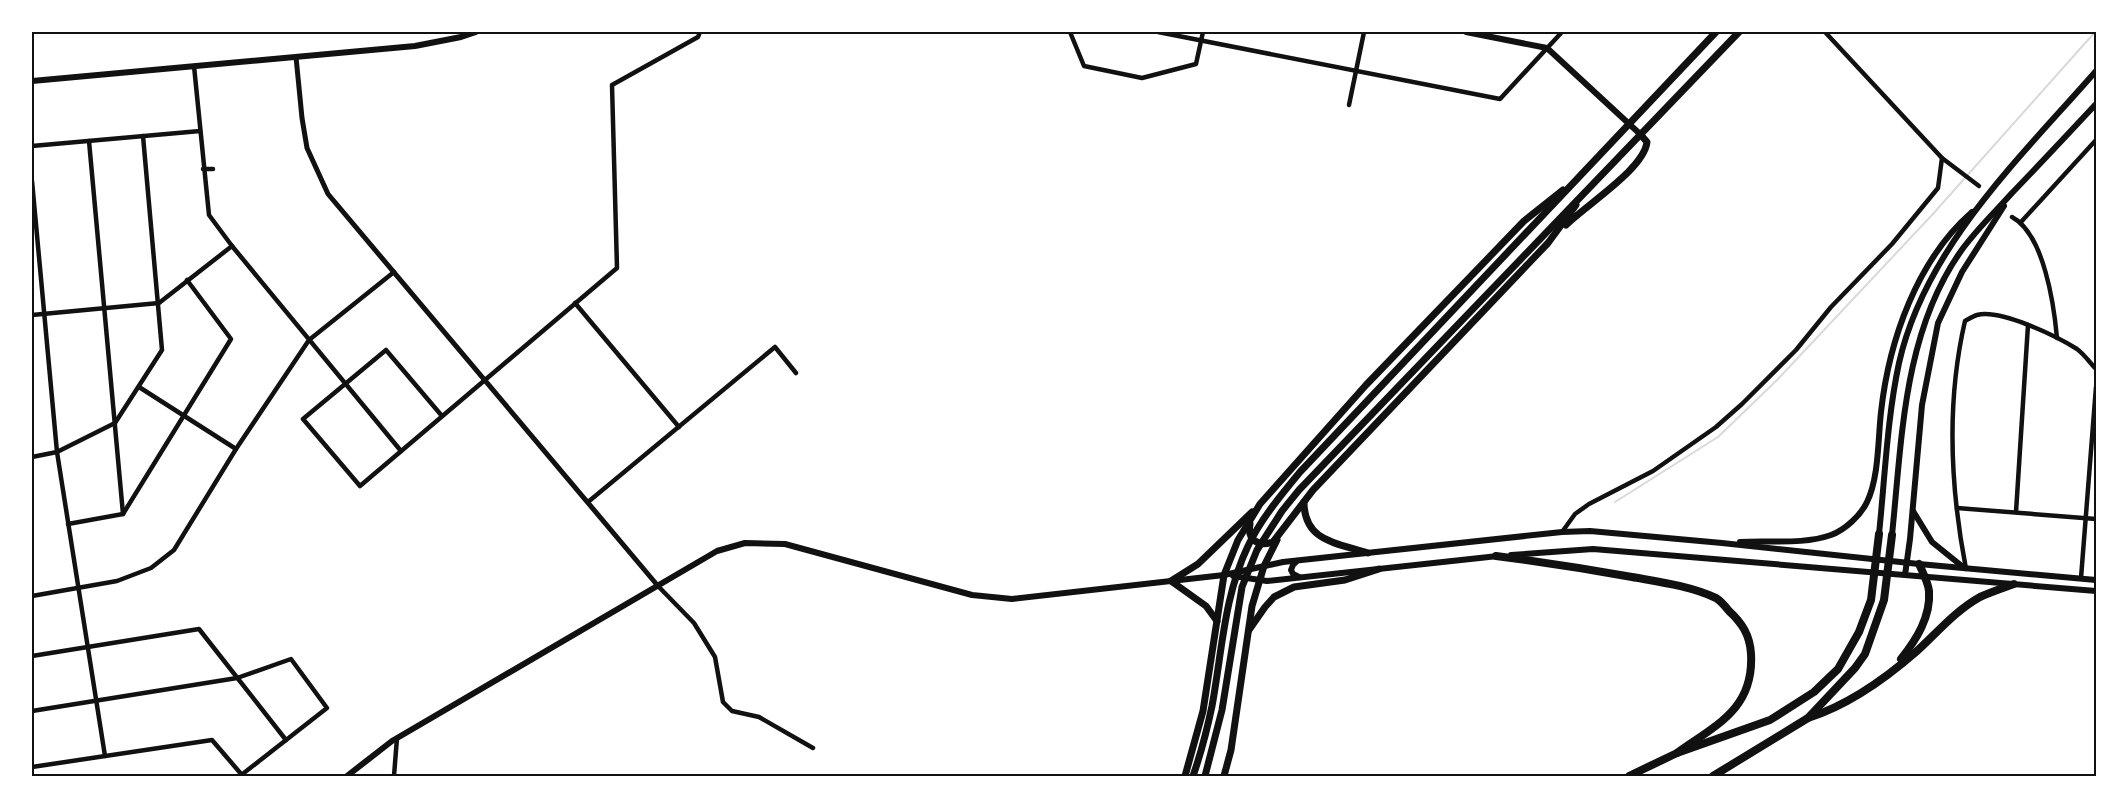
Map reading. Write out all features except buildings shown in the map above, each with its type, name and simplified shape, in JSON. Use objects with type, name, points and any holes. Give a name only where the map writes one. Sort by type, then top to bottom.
[{"type":"highway","points":[[1629,777],[1677,753],[1770,720],[1814,692],[1838,669],[1859,632],[1871,600],[1879,534]]},
{"type":"highway","points":[[1713,777],[1808,718],[1839,688],[1865,654],[1884,600],[1892,535]]},
{"type":"highway","points":[[1496,556],[1568,565],[1677,585],[1718,599],[1744,625],[1751,646],[1752,667],[1748,686],[1741,701],[1724,721],[1677,753]]},
{"type":"highway","points":[[1891,671],[1917,639],[1929,604],[1929,590],[1919,564]]},
{"type":"highway","points":[[1808,718],[1831,711],[1862,693],[1969,604],[1981,596],[2014,584]]},
{"type":"main road","points":[[32,81],[415,46],[476,32]]},
{"type":"main road","points":[[1224,777],[1231,750],[1252,606],[1264,566],[1280,535],[1304,502],[1429,366],[1579,211],[1633,168],[1646,151],[1647,142],[1640,134],[1547,48],[1466,32]]},
{"type":"main road","points":[[1193,777],[1212,706],[1226,614],[1236,576],[1248,546],[1272,505],[1300,472],[1716,32]]},
{"type":"main road","points":[[1205,777],[1222,710],[1242,588],[1257,550],[1282,511],[1299,490],[1738,32]]},
{"type":"main road","points":[[1722,543],[1763,540],[1800,541],[1831,536],[1849,525],[1858,514],[1867,502],[1872,488],[1886,381],[1894,349],[1907,309],[1924,272],[1956,226],[1981,203],[2097,72]]},
{"type":"main road","points":[[1892,535],[1913,365],[1919,341],[1940,288],[1960,252],[1981,226],[2097,104]]},
{"type":"main road","points":[[1171,581],[1198,564],[1225,540],[1366,385],[1524,221],[1581,176]]},
{"type":"main road","points":[[1548,243],[1591,184]]},
{"type":"main road","points":[[1905,575],[1922,405],[1938,323],[1962,272],[2009,197]]},
{"type":"main road","points":[[1879,534],[1893,401],[1900,362],[1914,316],[1949,248],[1981,203]]},
{"type":"main road","points":[[1185,777],[1203,711],[1224,575],[1238,540],[1262,501]]},
{"type":"main road","points":[[1304,502],[1306,522],[1315,532],[1334,543],[1368,553]]},
{"type":"main road","points":[[1913,510],[1932,542],[1966,569]]},
{"type":"main road","points":[[1251,518],[1249,534],[1258,544],[1273,542],[1280,535]]},
{"type":"main road","points":[[346,777],[397,738],[717,551],[745,543],[765,542],[807,550],[972,595],[1012,599],[1224,575],[1298,561],[1562,532],[1590,531],[2097,580]]},
{"type":"main road","points":[[1224,575],[1260,580],[1496,556],[1593,549],[2097,591]]},
{"type":"main road","points":[[1298,561],[1291,570],[1299,577]]},
{"type":"main road","points":[[1248,630],[1274,597],[1294,587],[1345,580],[1380,569]]},
{"type":"main road","points":[[1171,581],[1206,606],[1217,621]]},
{"type":"main road","points":[[1217,621],[1225,610],[1234,609],[1246,618],[1248,630]]},
{"type":"street","points":[[442,416],[386,350],[303,419],[360,486],[617,268],[612,85],[698,37],[700,32]]},
{"type":"street","points":[[1070,32],[1084,66],[1142,78],[1196,64],[1203,32]]},
{"type":"street","points":[[1158,32],[1500,99],[1562,32]]},
{"type":"street","points":[[1349,105],[1364,32]]},
{"type":"street","points":[[1825,32],[1942,158],[1980,186]]},
{"type":"street","points":[[296,57],[307,148],[328,194],[658,586],[694,623],[716,657],[723,702],[732,711],[759,717],[813,748]]},
{"type":"street","points":[[194,66],[209,215],[401,451]]},
{"type":"street","points":[[32,146],[200,131]]},
{"type":"street","points":[[32,457],[57,452],[115,423],[162,350],[143,136]]},
{"type":"street","points":[[2021,222],[2097,140]]},
{"type":"street","points":[[89,141],[123,514]]},
{"type":"street","points":[[1562,532],[1575,514],[1589,504],[1653,471],[1716,427],[1742,404],[1796,350],[1938,188],[1942,158]]},
{"type":"street","points":[[203,169],[213,169]]},
{"type":"street","points":[[32,181],[57,452],[105,756]]},
{"type":"street","points":[[2012,217],[2021,222],[2045,267],[2055,311],[2057,338]]},
{"type":"street","points":[[32,315],[159,303],[232,246]]},
{"type":"street","points":[[32,596],[117,581],[151,568],[174,550],[236,449],[309,340],[394,272]]},
{"type":"street","points":[[68,524],[123,514],[231,339],[187,280]]},
{"type":"street","points":[[575,303],[679,427]]},
{"type":"street","points":[[1966,569],[1959,533],[1951,439],[1954,379],[1965,321],[1975,315],[1988,314],[2028,325],[2079,351],[2097,369]]},
{"type":"street","points":[[2016,512],[2028,325]]},
{"type":"street","points":[[588,502],[775,347],[796,374]]},
{"type":"street","points":[[139,387],[236,449]]},
{"type":"street","points":[[2081,578],[2097,387]]},
{"type":"street","points":[[1957,508],[2097,519]]},
{"type":"street","points":[[32,656],[199,629],[285,740]]},
{"type":"street","points":[[32,711],[237,678],[291,659],[327,708],[241,776],[212,740],[32,767]]},
{"type":"street","points":[[394,777],[397,738]]},
{"type":"waterway","points":[[1615,502],[1718,437],[1777,380],[1932,215],[2095,32]]}]
